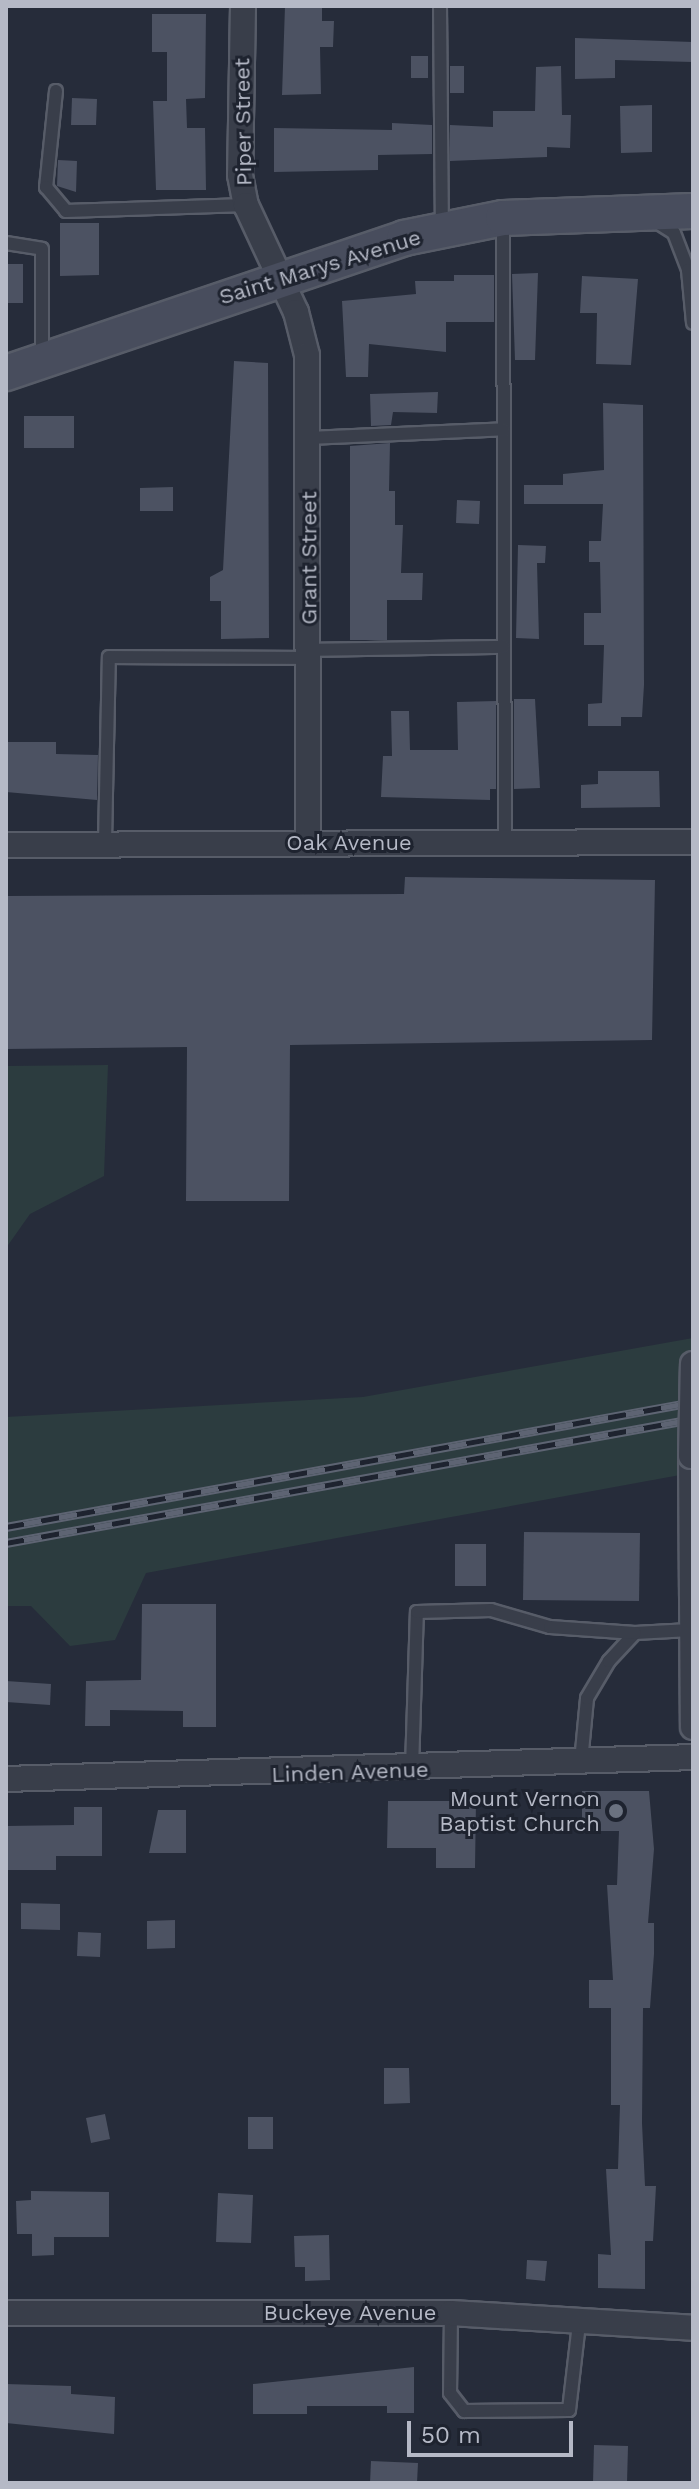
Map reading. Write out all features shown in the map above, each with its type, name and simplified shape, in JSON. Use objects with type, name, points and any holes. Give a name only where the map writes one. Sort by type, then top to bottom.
[{"type":"main road","name":"Saint Marys Avenue","points":[[6,373],[279,278],[442,230],[503,218],[693,211]]},
{"type":"street","name":"Piper Street","points":[[243,6],[240,175],[246,205],[279,278]]},
{"type":"street","name":"Grant Street","points":[[279,278],[307,355],[308,844]]},
{"type":"street","name":"Oak Avenue","points":[[6,845],[105,842],[693,842]]},
{"type":"street","points":[[693,1364],[690,1630],[693,1727]]},
{"type":"street","name":"Linden Avenue","points":[[6,1779],[581,1765],[693,1757]]},
{"type":"street","name":"Buckeye Avenue","points":[[6,2313],[451,2313],[579,2324],[693,2328]]},
{"type":"lane","points":[[440,6],[442,230]]},
{"type":"lane","points":[[56,91],[46,187],[66,211],[246,205]]},
{"type":"lane","points":[[643,212],[674,233],[688,270],[693,323]]},
{"type":"lane","points":[[503,218],[505,843]]},
{"type":"lane","points":[[6,243],[42,249],[42,361]]},
{"type":"lane","points":[[309,438],[504,429]]},
{"type":"lane","points":[[105,842],[109,657],[504,647]]},
{"type":"lane","points":[[412,1770],[417,1612],[491,1610],[550,1627],[635,1633],[690,1630]]},
{"type":"lane","points":[[581,1765],[587,1698],[635,1633]]},
{"type":"lane","points":[[451,2313],[450,2393],[464,2411],[569,2410],[579,2324]]},
{"type":"shaded area","points":[[108,1065],[104,1176],[30,1214],[6,1248],[6,1066]]},
{"type":"shaded area","points":[[693,1338],[691,1473],[146,1573],[115,1640],[70,1646],[31,1606],[6,1606],[6,1417],[363,1397]]},
{"type":"building","points":[[285,6],[322,6],[322,21],[334,21],[333,47],[320,47],[321,94],[282,95]]},
{"type":"building","points":[[152,14],[206,14],[205,98],[186,99],[187,128],[205,128],[206,190],[156,190],[153,101],[167,101],[167,52],[152,52]]},
{"type":"building","points":[[575,38],[693,42],[693,62],[615,60],[615,78],[575,79]]},
{"type":"building","points":[[411,56],[428,56],[428,78],[411,78]]},
{"type":"building","points":[[450,66],[464,66],[464,93],[450,93]]},
{"type":"building","points":[[561,66],[562,115],[571,115],[570,148],[547,147],[547,157],[450,161],[450,125],[493,127],[493,111],[535,111],[536,67]]},
{"type":"building","points":[[72,98],[97,99],[96,125],[71,125]]},
{"type":"building","points":[[652,105],[652,152],[621,153],[620,106]]},
{"type":"building","points":[[392,123],[432,125],[432,154],[378,155],[378,170],[274,172],[274,128],[392,130]]},
{"type":"building","points":[[58,160],[77,161],[76,192],[57,186]]},
{"type":"building","points":[[60,223],[99,223],[99,275],[60,276]]},
{"type":"building","points":[[6,264],[23,264],[23,303],[6,303]]},
{"type":"building","points":[[538,273],[535,360],[515,360],[512,274]]},
{"type":"building","points":[[454,275],[494,275],[494,322],[446,322],[446,352],[369,344],[368,377],[346,377],[342,301],[416,294],[415,281],[454,281]]},
{"type":"building","points":[[582,276],[638,279],[631,365],[596,364],[597,313],[580,313]]},
{"type":"building","points":[[234,361],[268,363],[269,638],[221,639],[221,601],[210,601],[210,577],[223,570]]},
{"type":"building","points":[[438,392],[437,413],[393,412],[391,425],[371,426],[370,394]]},
{"type":"building","points":[[603,403],[643,405],[642,717],[621,717],[621,726],[588,726],[588,704],[602,703],[604,645],[584,645],[584,613],[601,613],[600,562],[589,562],[589,541],[601,541],[603,504],[524,504],[524,485],[563,485],[563,474],[604,470]]},
{"type":"building","points":[[24,416],[74,416],[74,448],[24,448]]},
{"type":"building","points":[[390,443],[389,491],[395,491],[395,525],[403,525],[401,573],[423,573],[422,600],[387,600],[387,640],[350,640],[350,446]]},
{"type":"building","points":[[173,487],[173,511],[140,511],[140,488]]},
{"type":"building","points":[[457,500],[480,501],[479,524],[456,523]]},
{"type":"building","points":[[518,545],[546,546],[545,563],[537,563],[539,639],[516,638]]},
{"type":"building","points":[[514,699],[535,699],[540,788],[514,789]]},
{"type":"building","points":[[496,701],[496,789],[490,789],[490,800],[381,797],[383,756],[392,756],[391,711],[409,711],[410,750],[458,750],[457,702]]},
{"type":"building","points":[[6,742],[56,742],[56,754],[98,755],[97,800],[6,792]]},
{"type":"building","points":[[598,771],[659,771],[660,807],[581,808],[581,785],[598,784]]},
{"type":"building","points":[[405,877],[655,880],[652,1040],[290,1045],[289,1201],[186,1201],[187,1047],[6,1049],[6,896],[404,894]]},
{"type":"building","points":[[524,1532],[640,1533],[639,1601],[523,1600]]},
{"type":"building","points":[[455,1544],[486,1544],[486,1586],[455,1586]]},
{"type":"building","points":[[142,1604],[216,1604],[216,1727],[183,1727],[183,1711],[110,1710],[110,1726],[85,1726],[86,1681],[141,1680]]},
{"type":"building","points":[[6,1681],[51,1684],[50,1705],[6,1702]]},
{"type":"building","points":[[582,1791],[649,1791],[654,1849],[648,1923],[654,1923],[654,1954],[650,2008],[643,2008],[642,2123],[645,2186],[656,2186],[653,2241],[645,2241],[645,2289],[598,2288],[598,2254],[611,2255],[606,2169],[618,2169],[620,2105],[611,2105],[611,2008],[589,2008],[589,1980],[613,1980],[607,1885],[617,1885],[619,1831],[582,1831]]},
{"type":"building","points":[[388,1801],[476,1801],[475,1868],[436,1868],[436,1848],[387,1848]]},
{"type":"building","points":[[74,1807],[102,1807],[102,1856],[56,1856],[56,1870],[6,1870],[6,1826],[74,1825]]},
{"type":"building","points":[[158,1810],[186,1810],[186,1853],[149,1853]]},
{"type":"building","points":[[21,1903],[60,1904],[60,1930],[21,1929]]},
{"type":"building","points":[[175,1920],[175,1948],[147,1949],[147,1921]]},
{"type":"building","points":[[78,1932],[101,1933],[100,1957],[77,1956]]},
{"type":"building","points":[[384,2068],[409,2068],[410,2103],[384,2104]]},
{"type":"building","points":[[105,2114],[110,2139],[91,2143],[86,2118]]},
{"type":"building","points":[[248,2117],[273,2117],[273,2149],[248,2149]]},
{"type":"building","points":[[31,2191],[109,2192],[109,2237],[54,2237],[54,2255],[32,2256],[32,2234],[17,2234],[16,2201],[31,2200]]},
{"type":"building","points":[[218,2193],[253,2195],[251,2243],[216,2242]]},
{"type":"building","points":[[329,2235],[330,2280],[305,2281],[305,2267],[295,2267],[294,2236]]},
{"type":"building","points":[[527,2260],[547,2261],[545,2281],[526,2279]]},
{"type":"building","points":[[414,2367],[414,2413],[387,2413],[387,2406],[307,2406],[307,2414],[253,2414],[253,2384]]},
{"type":"building","points":[[6,2384],[71,2386],[71,2394],[115,2397],[114,2434],[6,2423]]},
{"type":"building","points":[[594,2445],[628,2446],[627,2483],[593,2483]]},
{"type":"building","points":[[371,2461],[418,2463],[417,2483],[370,2483]]},
{"type":"railway","points":[[6,1527],[693,1402]]},
{"type":"railway","points":[[6,1543],[693,1419]]},
{"type":"place","name":"Mount Vernon Baptist Church","points":[[616,1811]]}]
